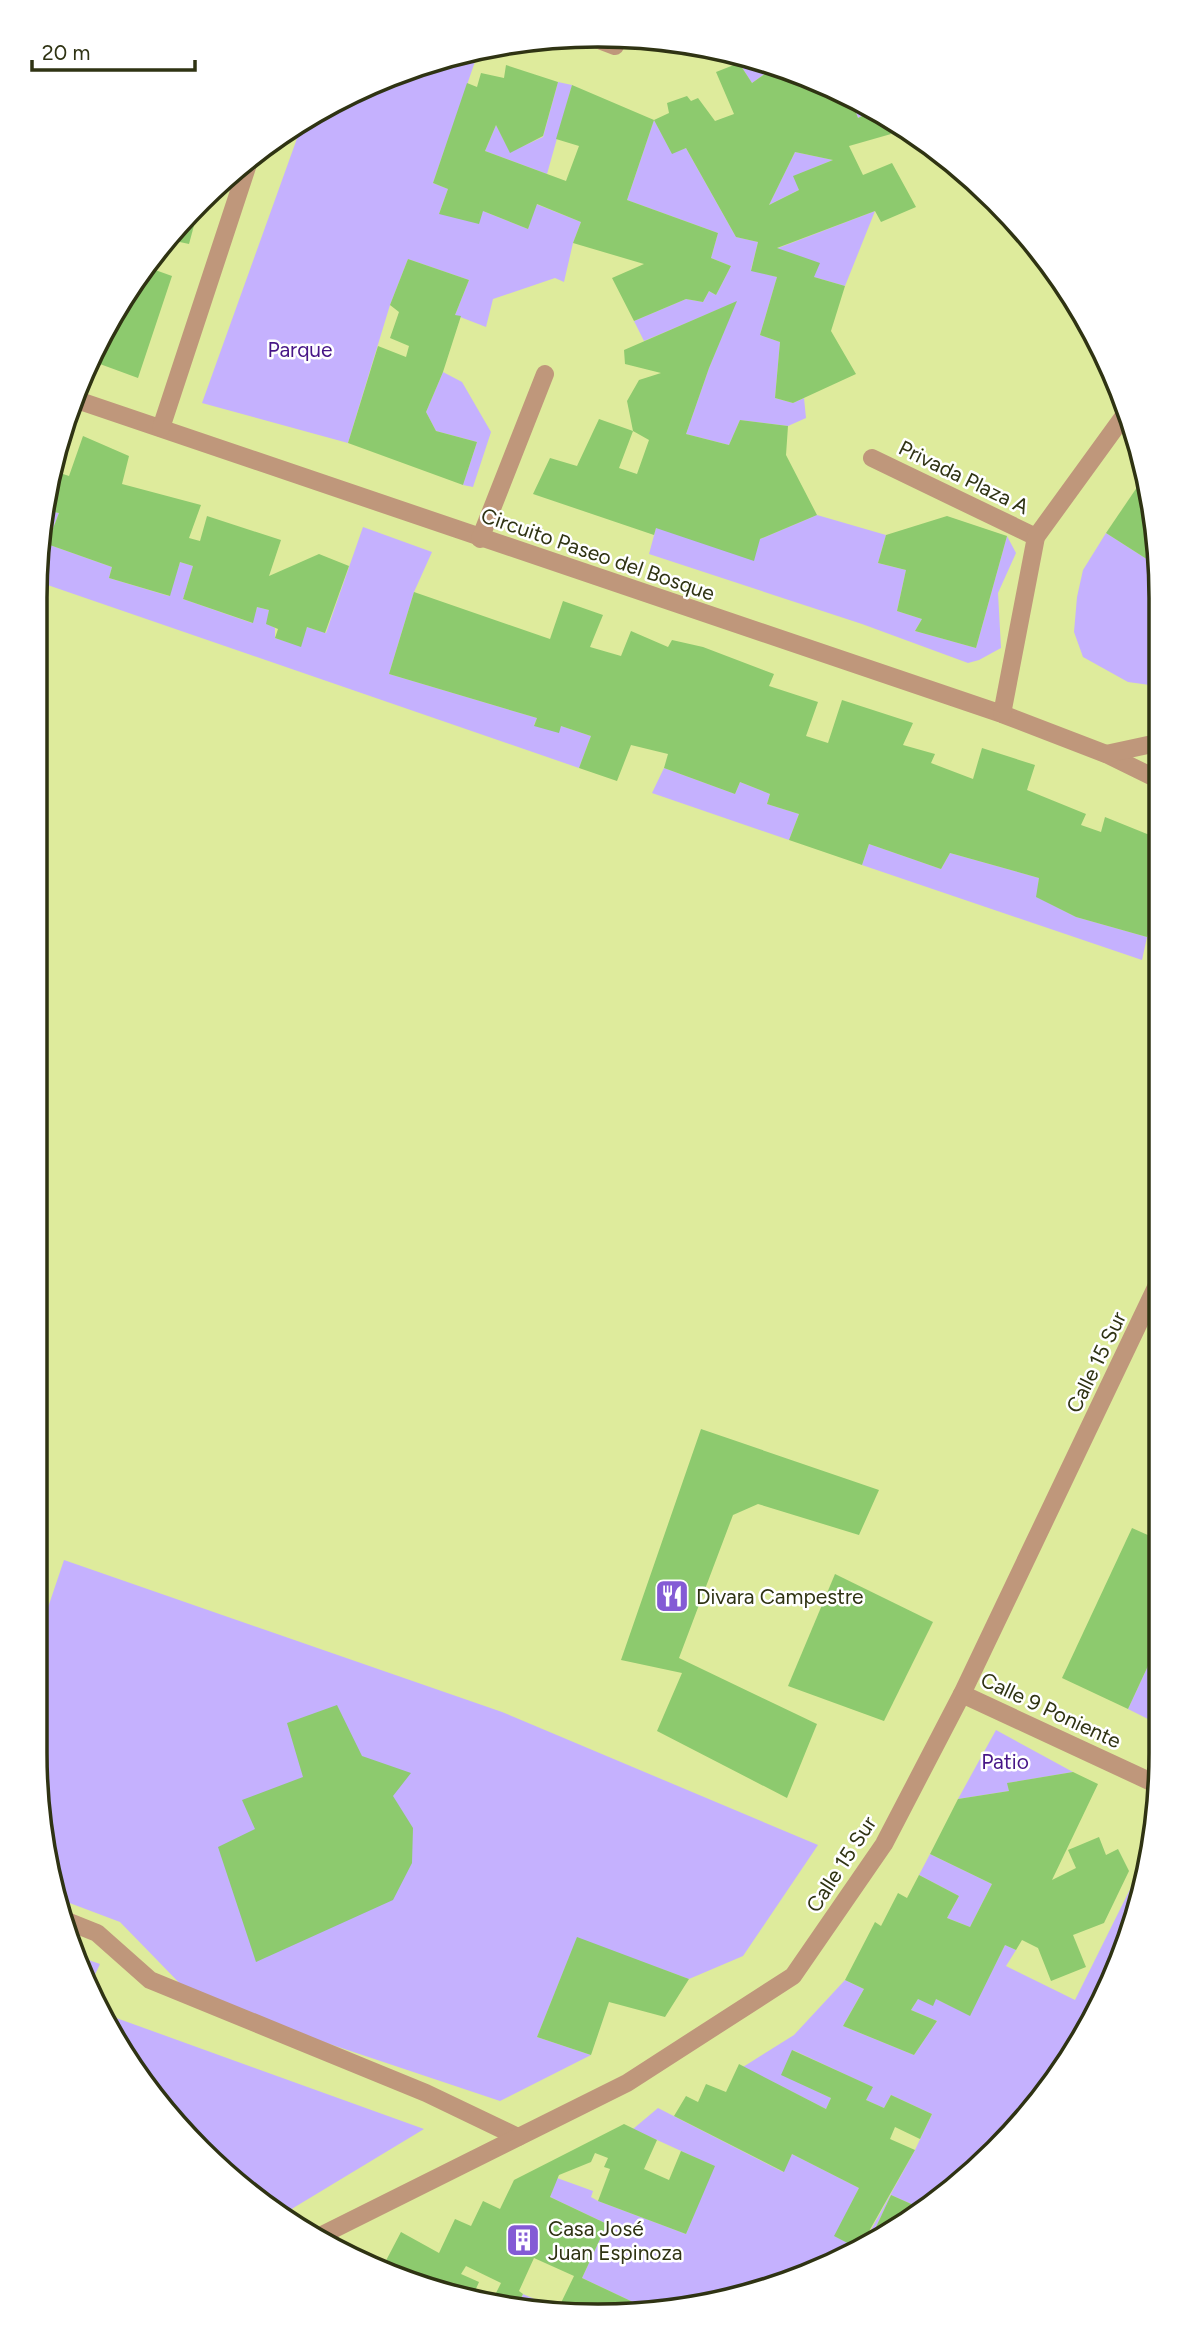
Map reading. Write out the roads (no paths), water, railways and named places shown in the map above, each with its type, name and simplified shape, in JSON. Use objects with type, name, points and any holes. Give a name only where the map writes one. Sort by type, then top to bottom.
[{"type":"street","points":[[161,428],[244,177]]},
{"type":"street","points":[[480,539],[545,374]]},
{"type":"street","name":"Circuito Paseo del Bosque","points":[[83,402],[480,539],[1002,714],[1106,754],[1149,775]]},
{"type":"street","points":[[1002,714],[1036,537],[1120,421]]},
{"type":"street","name":"Privada Plaza A","points":[[872,458],[1036,537]]},
{"type":"street","points":[[1106,754],[1149,745]]},
{"type":"street","name":"Calle 15 Sur","points":[[327,2232],[626,2083],[793,1976],[884,1844],[962,1694],[1149,1302]]},
{"type":"street","name":"Calle 9 Poniente","points":[[962,1694],[1148,1781]]},
{"type":"street","points":[[74,1924],[97,1933],[150,1980],[426,2093],[518,2137]]},
{"type":"place","name":"Divara Campestre","points":[[672,1596]]},
{"type":"place","name":"Casa José Juan Espinoza","points":[[523,2240]]},
{"type":"park label","name":"Parque","points":[[300,349]]},
{"type":"park label","name":"Patio","points":[[1005,1761]]}]
